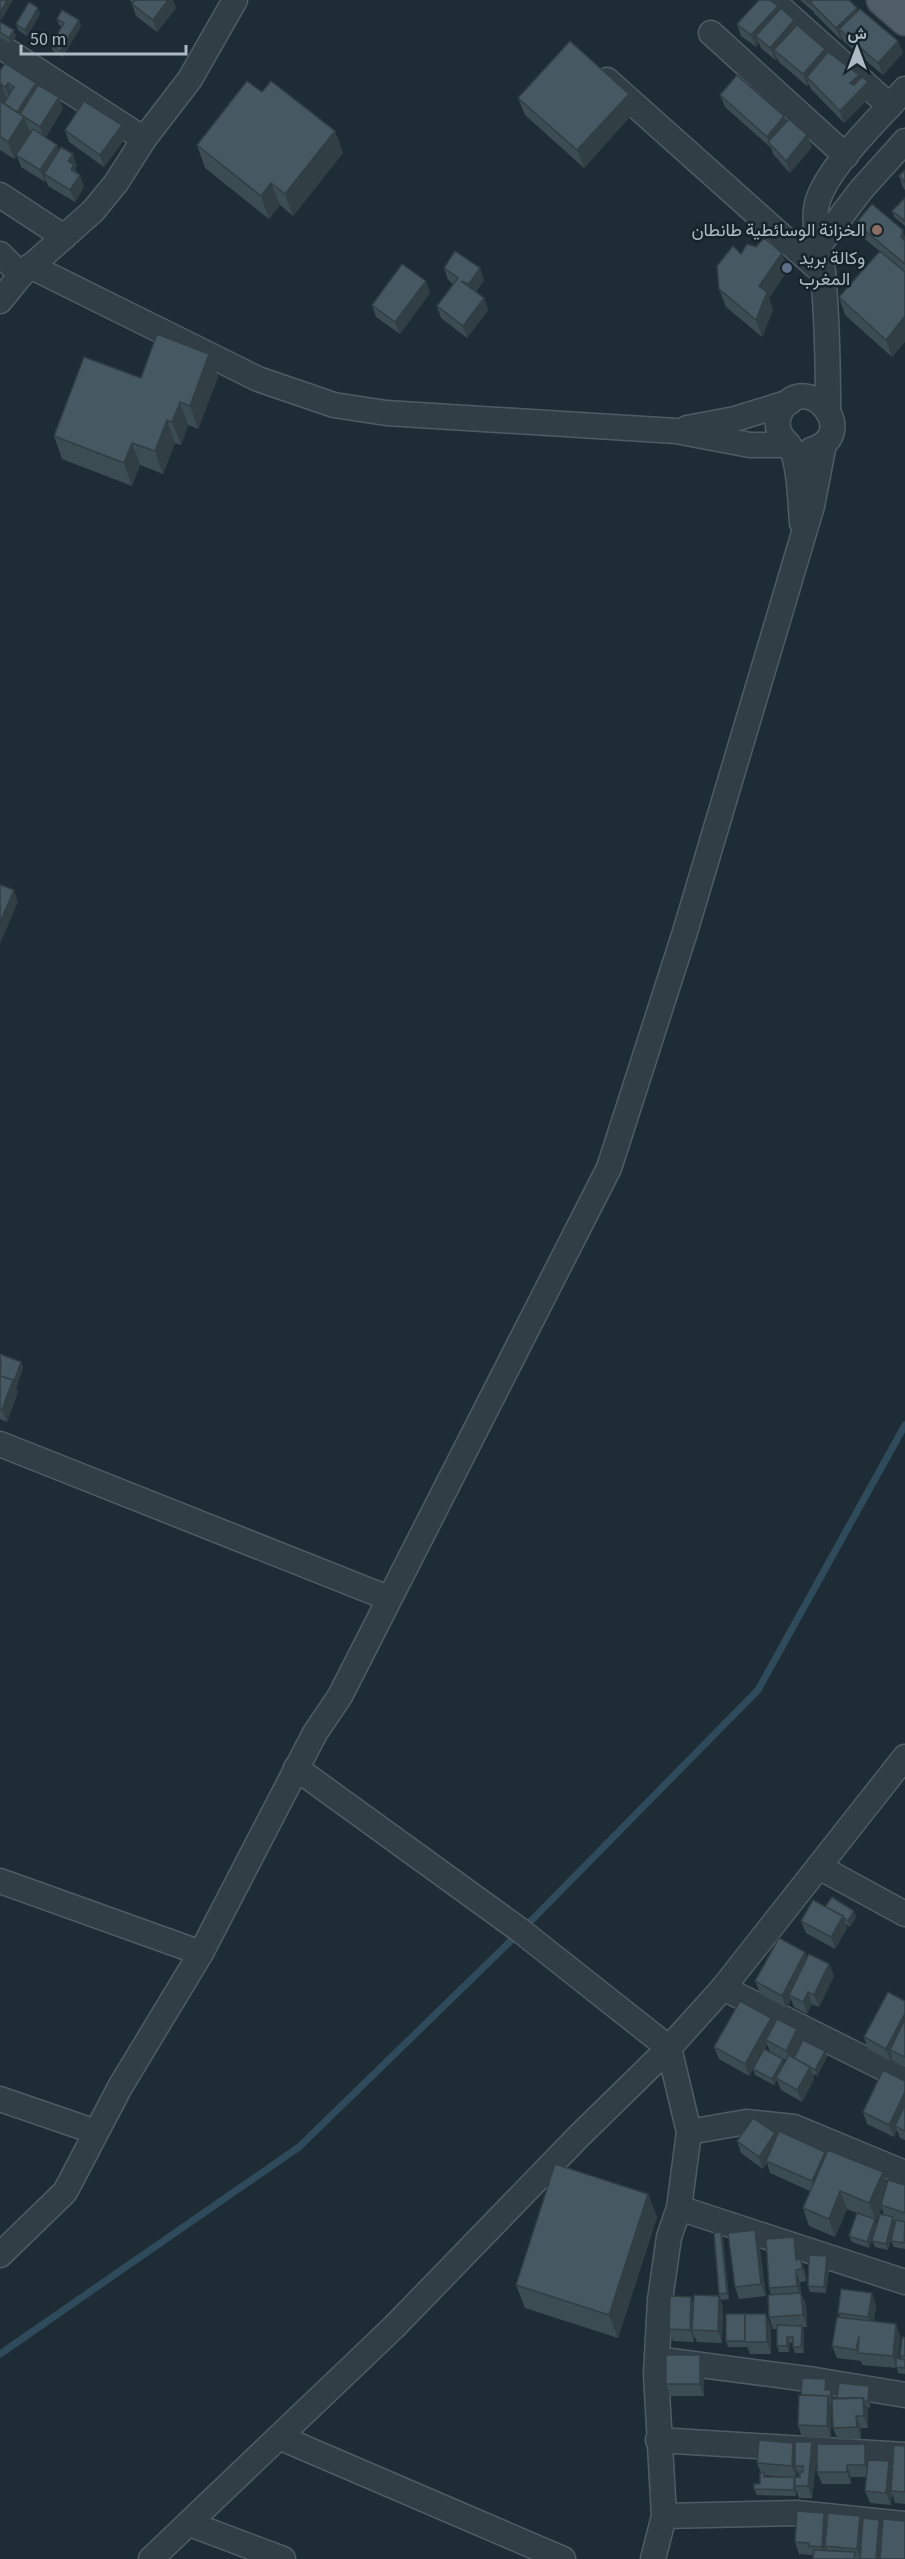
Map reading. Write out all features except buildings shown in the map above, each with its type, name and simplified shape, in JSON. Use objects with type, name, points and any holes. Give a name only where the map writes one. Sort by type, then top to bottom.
[{"type":"main road","points":[[882,0],[905,20]]},
{"type":"street","points":[[0,301],[25,271],[105,197],[144,139],[190,79],[235,0]]},
{"type":"street","points":[[0,2255],[65,2192],[120,2086],[201,1953],[296,1768],[315,1733],[340,1696],[609,1168],[685,932],[812,506],[824,444],[832,428],[828,410],[827,326],[823,273],[820,244],[815,226],[818,200],[823,188],[846,156],[898,97],[772,0]]},
{"type":"street","points":[[711,33],[846,156]]},
{"type":"street","points":[[0,46],[144,139]]},
{"type":"street","points":[[599,72],[823,273]]},
{"type":"street","points":[[820,244],[861,190],[905,141]]},
{"type":"street","points":[[0,195],[64,237]]},
{"type":"street","points":[[0,254],[25,271],[258,379],[334,405],[386,413],[676,431],[750,445],[789,446],[808,451],[824,444]]},
{"type":"street","points":[[803,536],[789,446],[781,437],[778,418],[797,399],[827,326]]},
{"type":"street","points":[[676,431],[735,419],[797,399],[822,403],[828,410]]},
{"type":"street","points":[[0,1444],[388,1599]]},
{"type":"street","points":[[151,2559],[387,2334],[579,2136],[669,2048],[723,1988],[905,1757]]},
{"type":"street","points":[[296,1768],[521,1931],[669,2048],[688,2132],[680,2208],[669,2237],[661,2289],[657,2359],[658,2440],[664,2516],[653,2559]]},
{"type":"street","points":[[819,1867],[905,1914]]},
{"type":"street","points":[[0,1881],[201,1953]]},
{"type":"street","points":[[723,1988],[905,2079]]},
{"type":"street","points":[[0,2099],[96,2132]]},
{"type":"street","points":[[688,2132],[746,2122],[794,2127],[905,2173]]},
{"type":"street","points":[[680,2208],[905,2282]]},
{"type":"street","points":[[657,2359],[815,2379],[905,2395]]},
{"type":"street","points":[[279,2438],[563,2559]]},
{"type":"street","points":[[658,2440],[905,2455]]},
{"type":"street","points":[[664,2516],[797,2513],[905,2524]]},
{"type":"street","points":[[190,2524],[283,2559]]},
{"type":"waterway","points":[[0,2354],[299,2147],[521,1931],[758,1690],[905,1425]]},
{"type":"place","name":"الخزانة الوسائطية طانطان","points":[[877,230]]},
{"type":"place","name":"وكالة بريد المغرب","points":[[787,268]]}]
